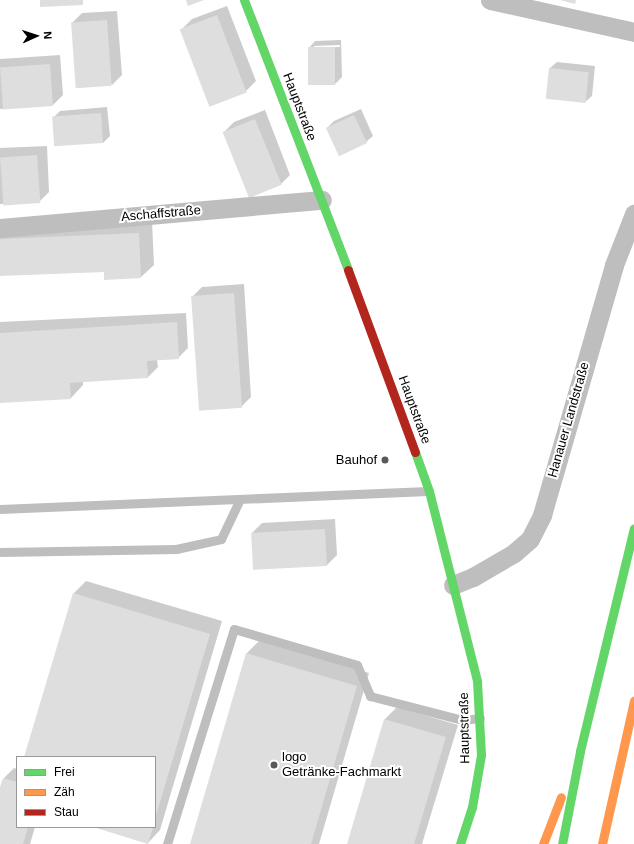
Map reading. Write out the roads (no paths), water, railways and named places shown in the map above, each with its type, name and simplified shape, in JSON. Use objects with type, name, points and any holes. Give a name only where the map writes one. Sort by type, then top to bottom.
[{"type":"main road","name":"Hauptstraße","points":[[244,0],[322,200],[429,491],[477,681],[481,755],[472,807],[460,844]]},
{"type":"main road","points":[[562,844],[580,751],[634,528]]},
{"type":"main road","points":[[602,844],[634,701]]},
{"type":"main road","points":[[543,844],[580,751]]},
{"type":"street","points":[[490,0],[634,32]]},
{"type":"street","name":"Aschaffstraße","points":[[0,228],[322,200]]},
{"type":"street","name":"Hanauer Landstraße","points":[[453,585],[473,577],[514,553],[530,539],[542,515],[612,272],[634,214]]},
{"type":"lane","points":[[0,509],[429,491]]},
{"type":"lane","points":[[0,552],[176,549],[221,539],[240,499]]},
{"type":"lane","points":[[167,844],[234,629],[357,664],[370,696],[462,720],[480,718]]},
{"type":"place","name":"Bauhof","points":[[385,460]]},
{"type":"place","name":"logo Getränke-Fachmarkt","points":[[274,765]]}]
